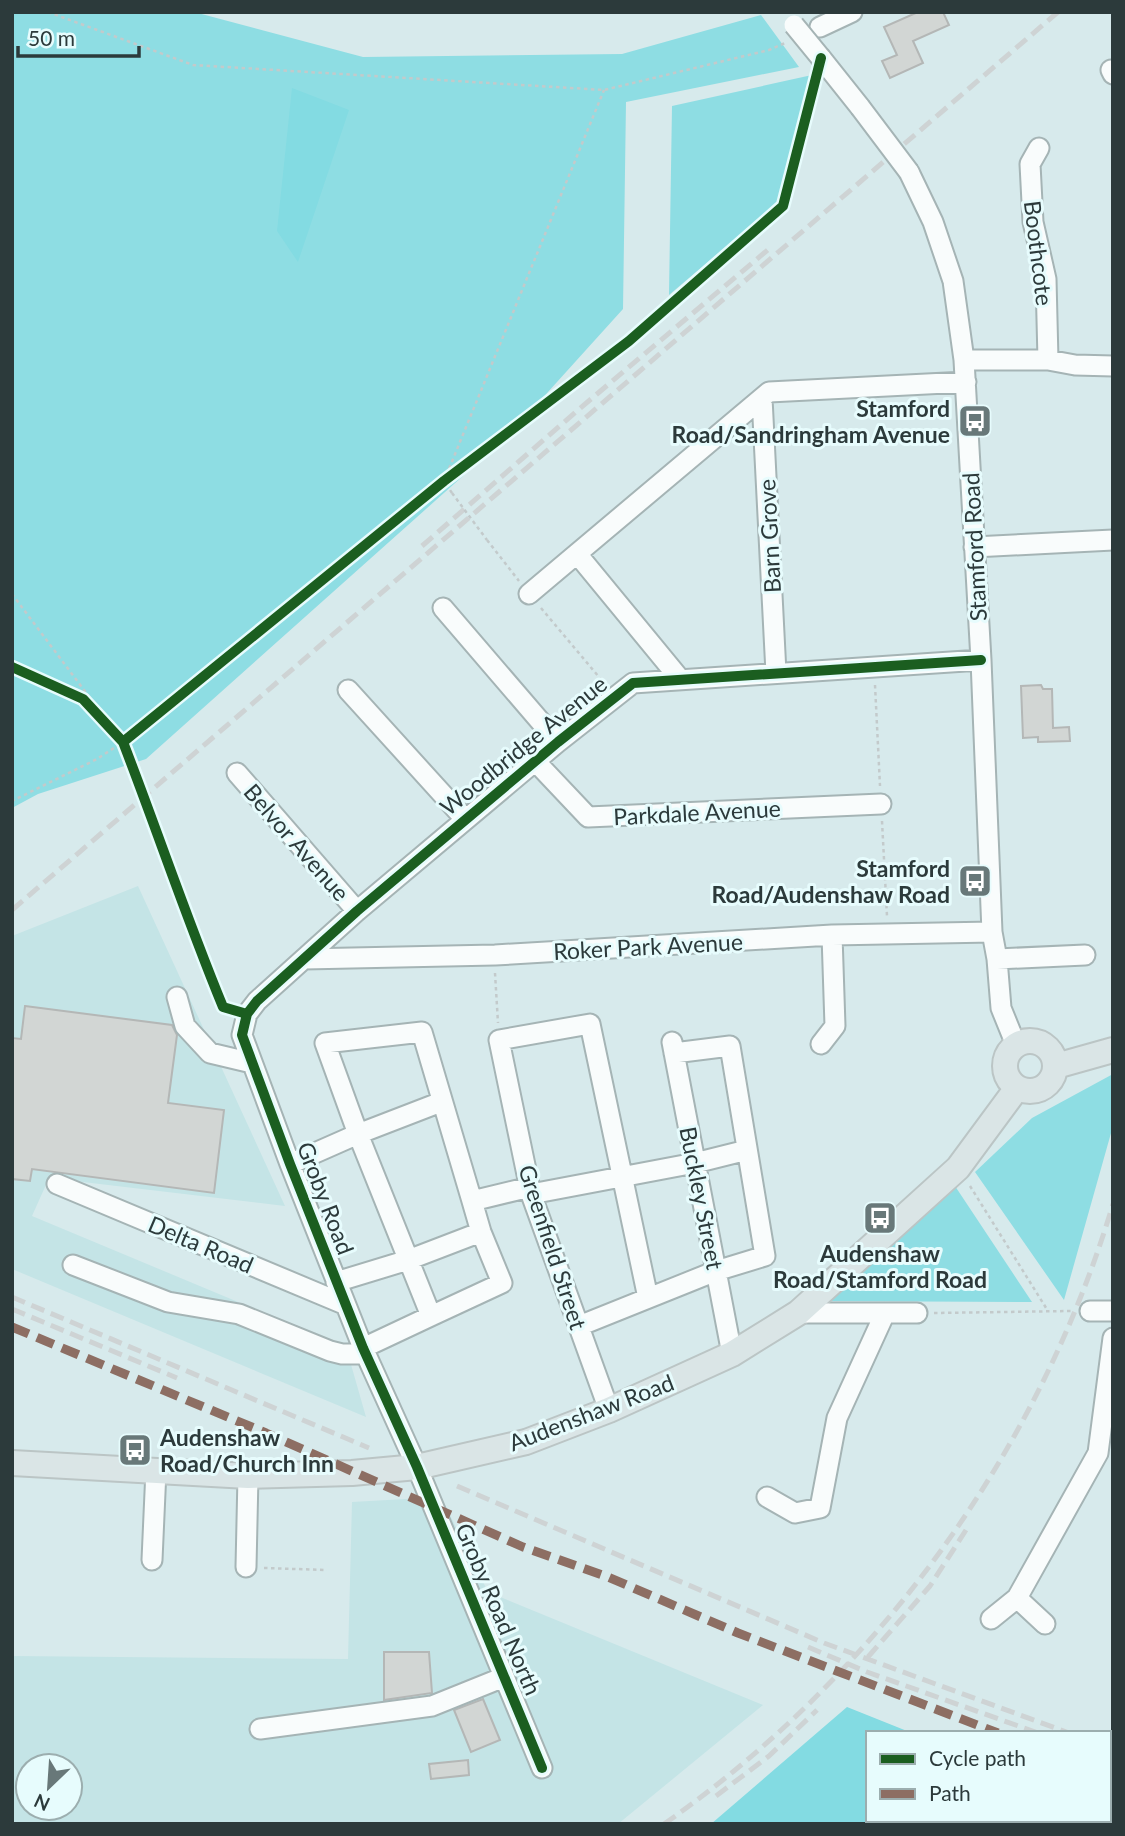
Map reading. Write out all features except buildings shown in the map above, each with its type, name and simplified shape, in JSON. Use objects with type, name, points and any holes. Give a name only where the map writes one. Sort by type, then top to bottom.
[{"type":"main road","points":[[1030,1041],[1043,1044],[1054,1056],[1056,1066],[1051,1081],[1042,1089],[1028,1092],[1017,1088],[1009,1080],[1005,1068],[1007,1057],[1016,1045],[1030,1041]]},
{"type":"main road","points":[[1056,1066],[1113,1050]]},
{"type":"main road","name":"Audenshaw Road","points":[[12,1463],[248,1476],[352,1473],[417,1467],[526,1442],[609,1410],[732,1354],[799,1313],[958,1167],[1017,1088]]},
{"type":"street","points":[[820,27],[852,12]]},
{"type":"street","name":"Stamford Road","points":[[790,19],[909,172],[933,222],[953,281],[966,382],[992,932],[1001,1008],[1016,1045]]},
{"type":"street","name":"Boothcote","points":[[1039,148],[1030,164],[1033,222],[1046,279],[1048,360]]},
{"type":"street","points":[[964,360],[1048,360],[1075,365],[1113,366]]},
{"type":"street","points":[[529,594],[769,392],[966,382]]},
{"type":"street","name":"Barn Grove","points":[[762,398],[776,673]]},
{"type":"street","points":[[974,547],[1113,540]]},
{"type":"street","points":[[578,555],[680,679]]},
{"type":"street","points":[[443,608],[558,742]]},
{"type":"street","name":"Woodbridge Avenue","points":[[304,960],[465,819],[633,683],[981,660]]},
{"type":"street","points":[[348,690],[465,819]]},
{"type":"street","name":"Parkdale Avenue","points":[[536,762],[588,817],[881,804]]},
{"type":"street","name":"Belvor Avenue","points":[[237,773],[357,911]]},
{"type":"street","name":"Roker Park Avenue","points":[[304,960],[495,954],[832,935],[992,932]]},
{"type":"street","points":[[821,1044],[835,1026],[832,935]]},
{"type":"street","points":[[997,959],[1085,955]]},
{"type":"street","name":"Groby Road","points":[[304,960],[257,1001],[247,1014],[242,1035],[336,1282],[417,1467]]},
{"type":"street","points":[[177,997],[185,1026],[210,1054],[252,1063]]},
{"type":"street","points":[[499,1040],[590,1024],[648,1298]]},
{"type":"street","points":[[73,1265],[168,1303],[230,1311],[342,1354],[364,1351],[502,1283],[481,1232],[422,1032],[325,1043],[358,1134],[431,1316]]},
{"type":"street","name":"Greenfield Street","points":[[499,1040],[530,1191],[609,1410]]},
{"type":"street","name":"Buckley Street","points":[[732,1354],[673,1047],[730,1046],[747,1150]]},
{"type":"street","points":[[289,1164],[441,1102]]},
{"type":"street","points":[[472,1201],[622,1177],[747,1150],[765,1256],[716,1271],[579,1326]]},
{"type":"street","name":"Delta Road","points":[[57,1184],[346,1305]]},
{"type":"street","points":[[336,1282],[408,1260],[481,1232]]},
{"type":"street","points":[[1090,1311],[1113,1311]]},
{"type":"street","points":[[799,1313],[917,1313]]},
{"type":"street","points":[[767,1497],[795,1513],[820,1508],[837,1418],[885,1313]]},
{"type":"street","points":[[990,1619],[1017,1598],[1098,1453],[1113,1338]]},
{"type":"street","name":"Groby Road North","points":[[417,1467],[542,1768]]},
{"type":"street","points":[[152,1560],[156,1470]]},
{"type":"street","points":[[246,1567],[248,1476]]},
{"type":"street","points":[[1017,1598],[1045,1624]]},
{"type":"street","points":[[260,1729],[432,1706],[504,1676]]},
{"type":"path","points":[[48,12],[193,65],[604,90],[769,50],[820,27]]},
{"type":"path","points":[[444,481],[604,90]]},
{"type":"path","points":[[433,489],[466,464]]},
{"type":"path","points":[[444,481],[529,594],[615,696]]},
{"type":"path","points":[[12,594],[124,747]]},
{"type":"path","points":[[72,694],[83,699],[124,747]]},
{"type":"path","points":[[12,801],[124,747],[133,733]]},
{"type":"path","points":[[495,954],[499,1040]]},
{"type":"path","points":[[958,1167],[1048,1311]]},
{"type":"path","points":[[917,1313],[1090,1311]]},
{"type":"path","points":[[246,1567],[327,1570]]},
{"type":"shaded area","points":[[12,12],[194,12],[363,57],[622,54],[761,15],[799,67],[626,102],[623,309],[510,434],[146,759],[38,794],[12,808]]},
{"type":"shaded area","points":[[812,75],[781,200],[669,295],[672,106]]},
{"type":"shaded area","points":[[292,88],[349,110],[298,262],[277,231]]},
{"type":"shaded area","points":[[138,886],[285,1206],[49,1178],[32,1216],[346,1347],[366,1417],[12,1269],[12,936]]},
{"type":"shaded area","points":[[1113,1074],[1113,1126],[1064,1300],[975,1172],[1032,1118]]},
{"type":"shaded area","points":[[955,1186],[1032,1302],[823,1301]]},
{"type":"shaded area","points":[[441,1497],[488,1592],[763,1705],[618,1824],[12,1824],[12,1656],[348,1659],[352,1502]]},
{"type":"shaded area","points":[[847,1707],[907,1731],[866,1731],[866,1822],[1111,1822],[1113,1811],[1113,1824],[711,1824]]},
{"type":"railway","points":[[12,910],[1058,12]]},
{"type":"railway","points":[[422,546],[770,248]]},
{"type":"railway","points":[[664,1824],[741,1765],[813,1700],[880,1628],[940,1551],[994,1470],[1041,1385],[1081,1296],[1113,1204]]},
{"type":"railway","points":[[12,1297],[369,1448]]},
{"type":"railway","points":[[12,1309],[177,1378]]},
{"type":"railway","points":[[457,1486],[824,1643],[1064,1731]]},
{"type":"railway","points":[[868,1657],[930,1586],[966,1530]]},
{"type":"railway","points":[[808,1647],[867,1672],[1032,1731]]},
{"type":"railway","points":[[716,1796],[769,1756],[817,1710]]},
{"type":"marked path","points":[[12,1327],[266,1433],[523,1547],[608,1577],[738,1633],[993,1731]]},
{"type":"cycle path","points":[[12,667],[83,699],[123,742],[444,481],[629,341],[783,206],[821,58]]},
{"type":"cycle path","points":[[542,1768],[417,1467],[363,1348],[290,1164],[242,1035],[247,1014],[257,1001],[357,911],[558,742],[633,683],[981,660]]},
{"type":"cycle path","points":[[123,742],[223,1007],[247,1014]]},
{"type":"place","name":"Stamford Road/Sandringham Avenue","points":[[975,421]]},
{"type":"place","name":"Stamford Road/Audenshaw Road","points":[[975,881]]},
{"type":"place","name":"Audenshaw Road/Stamford Road","points":[[880,1218]]},
{"type":"place","name":"Audenshaw Road/Church Inn","points":[[135,1450]]}]
